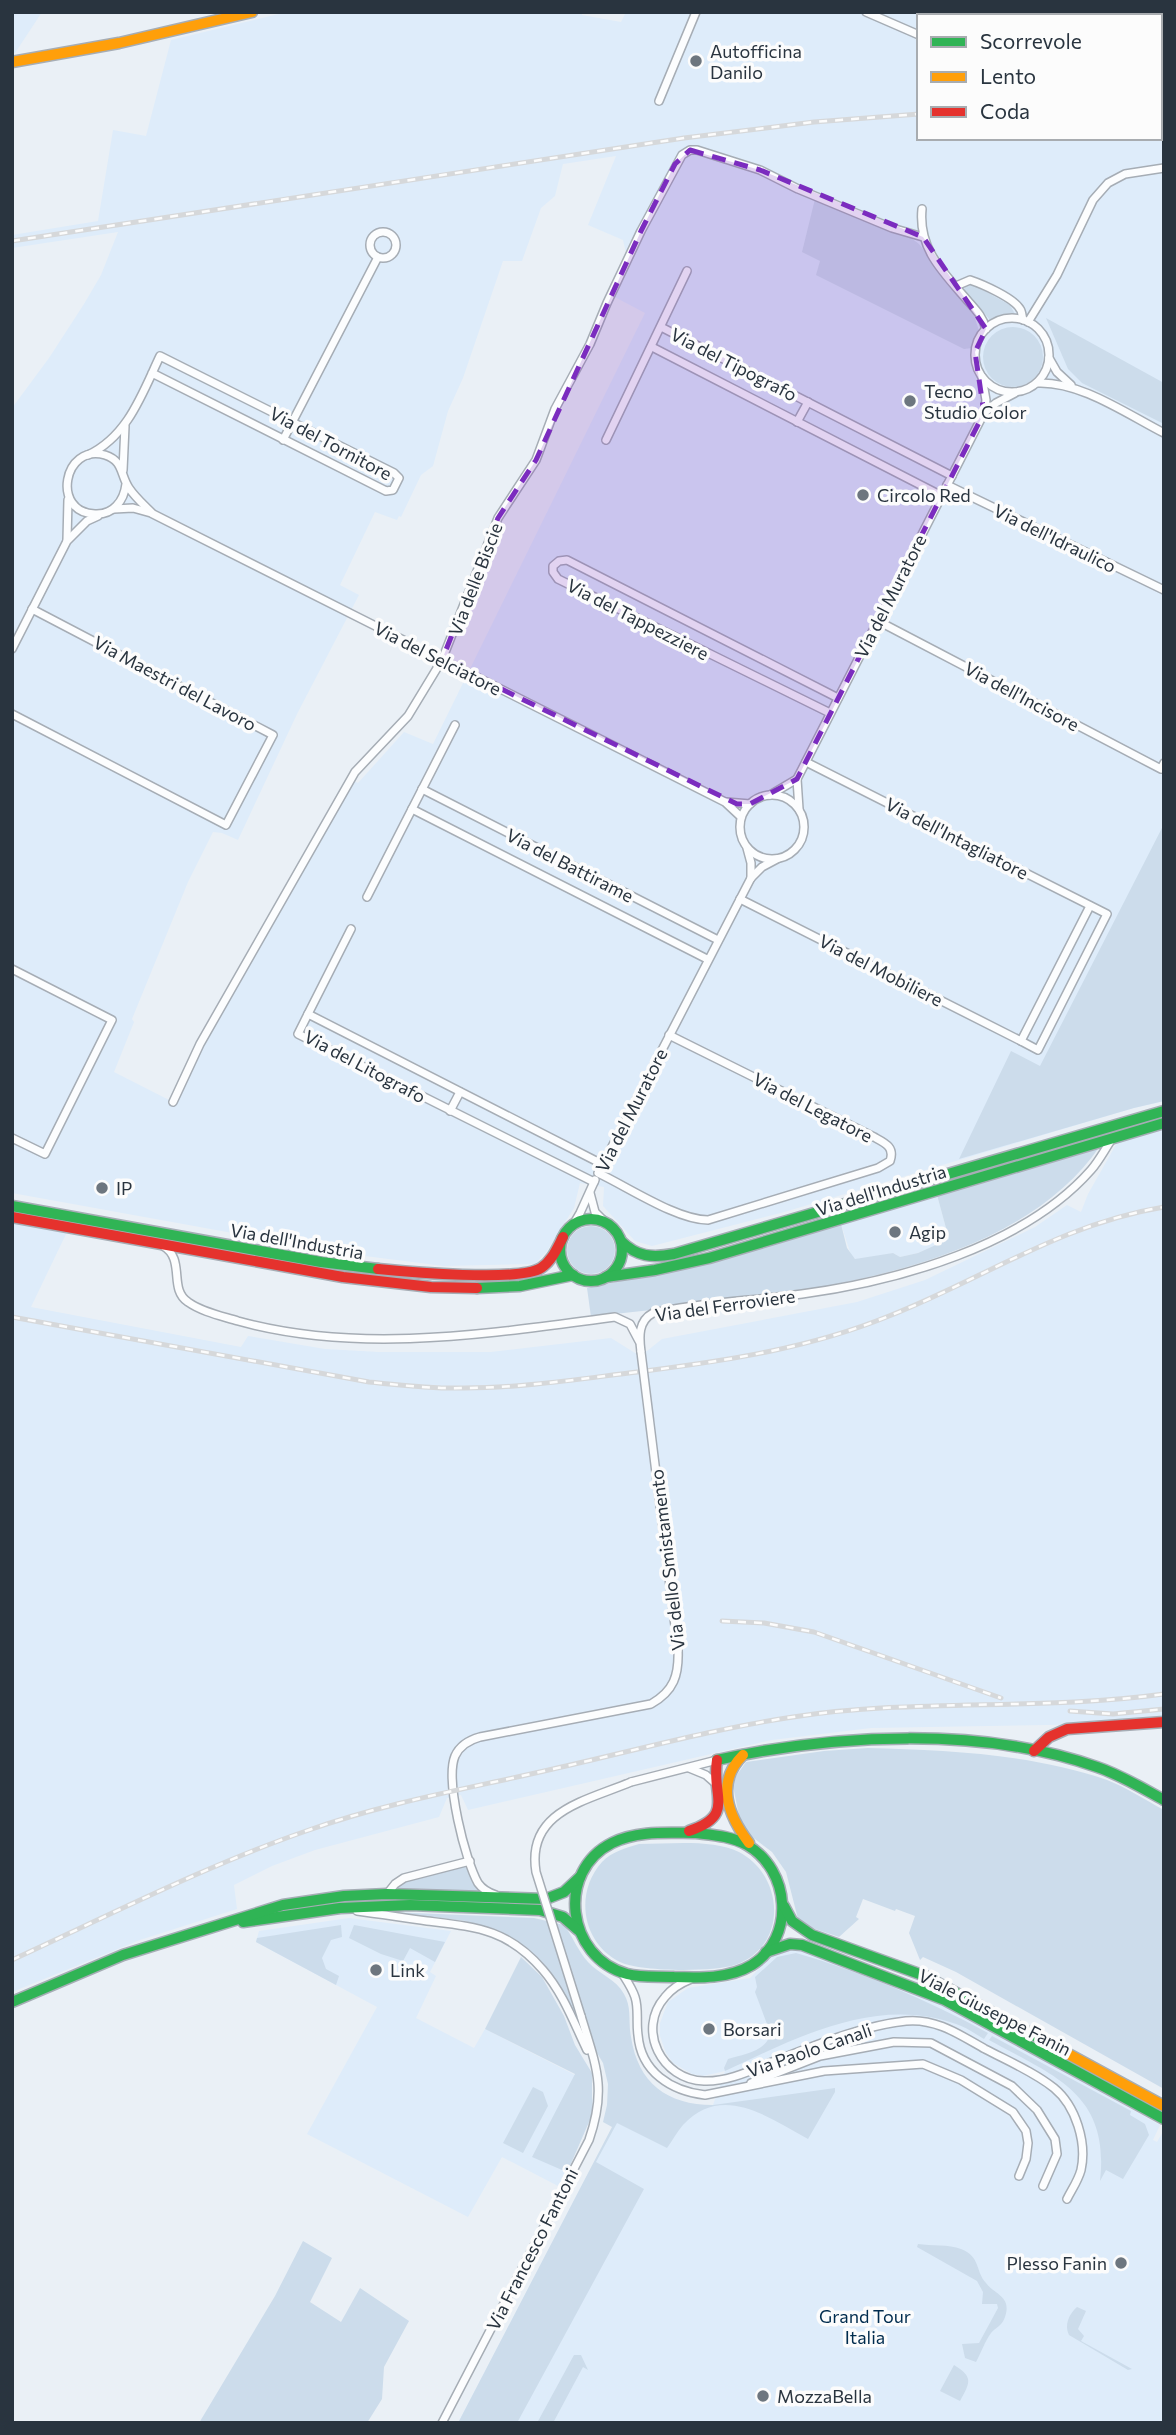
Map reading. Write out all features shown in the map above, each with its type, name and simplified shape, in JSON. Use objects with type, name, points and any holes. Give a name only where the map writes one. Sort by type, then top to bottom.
[{"type":"main road","points":[[12,62],[119,43],[252,12]]},
{"type":"main road","name":"Via dell'Industria","points":[[621,1241],[643,1257],[658,1258],[1164,1111]]},
{"type":"main road","name":"Via dell'Industria","points":[[606,1277],[709,1258],[1164,1123]]},
{"type":"main road","name":"Via dell'Industria","points":[[12,1206],[321,1262],[414,1273],[530,1273],[551,1259],[563,1237]]},
{"type":"main road","name":"Via dell'Industria","points":[[12,1217],[343,1277],[395,1283],[519,1286],[573,1275]]},
{"type":"main road","points":[[588,1219],[604,1221],[617,1232],[621,1241],[623,1249],[618,1266],[606,1277],[589,1281],[573,1275],[560,1254],[563,1237],[573,1224],[588,1219]]},
{"type":"main road","points":[[1034,1751],[1046,1738],[1067,1728],[1164,1722]]},
{"type":"main road","points":[[717,1760],[821,1741],[896,1737],[965,1741],[1034,1751],[1096,1767],[1164,1800]]},
{"type":"main road","points":[[726,1776],[745,1753]]},
{"type":"main road","points":[[580,1877],[574,1902],[579,1931],[598,1959],[622,1973],[639,1976],[720,1976],[748,1967],[766,1952],[777,1934],[783,1905],[781,1888],[766,1860],[740,1832],[730,1810],[726,1776],[717,1760]]},
{"type":"main road","points":[[672,1834],[699,1829],[713,1819],[720,1797],[715,1783],[717,1760]]},
{"type":"main road","points":[[12,2002],[123,1955],[283,1905],[344,1896],[387,1894],[546,1899],[564,1892],[580,1877],[595,1854],[611,1842],[639,1834],[720,1835],[740,1840],[752,1847]]},
{"type":"main road","points":[[201,1930],[340,1908],[410,1905],[540,1910],[563,1917],[579,1931]]},
{"type":"main road","name":"Viale Giuseppe Fanin","points":[[783,1905],[792,1921],[801,1929],[947,1987],[1164,2106]]},
{"type":"main road","name":"Viale Giuseppe Fanin","points":[[766,1952],[790,1944],[802,1945],[923,1990],[1164,2119]]},
{"type":"street","points":[[659,101],[696,12]]},
{"type":"street","points":[[866,12],[917,34]]},
{"type":"street","name":"Via delle Biscie","points":[[173,1102],[200,1044],[355,772],[408,716],[442,660],[498,517],[536,460],[555,409],[590,344],[641,231],[675,164],[685,152],[698,150],[746,165],[892,228],[923,237]]},
{"type":"street","points":[[1025,321],[1057,275],[1093,201],[1108,183],[1125,174],[1164,168]]},
{"type":"street","points":[[922,209],[921,228],[928,249],[981,315],[986,329]]},
{"type":"street","points":[[284,440],[378,257]]},
{"type":"street","name":"Via del Tipografo","points":[[606,440],[688,271]]},
{"type":"street","points":[[956,286],[970,280],[978,283],[1013,302],[1020,309],[1025,321]]},
{"type":"street","points":[[1017,392],[998,390],[982,377],[975,361],[981,335],[1002,320],[1025,321],[1035,327],[1046,341],[1049,358],[1057,372],[1075,388]]},
{"type":"street","name":"Via del Tipografo","points":[[661,327],[952,476]]},
{"type":"street","name":"Via del Tipografo","points":[[652,347],[942,496]]},
{"type":"street","name":"Via del Tornitore","points":[[160,356],[394,473],[398,478],[397,485],[393,490],[386,491],[152,373],[160,356]]},
{"type":"street","points":[[1037,383],[1049,358]]},
{"type":"street","points":[[67,541],[69,524],[66,479],[69,471],[73,464],[100,449],[126,425],[152,373]]},
{"type":"street","name":"Via del Muratore","points":[[797,779],[984,413],[986,400],[982,377]]},
{"type":"street","points":[[984,413],[996,403],[1037,383],[1053,382],[1075,388],[1164,433]]},
{"type":"street","name":"Via del Tipografo","points":[[797,422],[808,402]]},
{"type":"street","points":[[123,472],[126,425]]},
{"type":"street","points":[[12,649],[67,541],[87,521],[114,509],[121,502],[126,484],[119,465],[104,455],[88,455]]},
{"type":"street","name":"Via del Selciatore","points":[[126,484],[151,513]]},
{"type":"street","name":"Via dell'Idraulico","points":[[947,485],[1164,590]]},
{"type":"street","points":[[68,496],[82,511],[102,514]]},
{"type":"street","name":"Via del Selciatore","points":[[114,509],[133,508],[151,513],[725,802],[741,817]]},
{"type":"street","name":"Via del Tappezziere","points":[[830,713],[558,579],[553,572],[553,566],[566,560],[838,698]]},
{"type":"street","name":"Via Maestri del Lavoro","points":[[12,714],[226,825],[273,735],[32,609]]},
{"type":"street","name":"Via dell'Incisore","points":[[878,621],[1163,767]]},
{"type":"street","points":[[690,645],[699,628]]},
{"type":"street","points":[[367,897],[455,725]]},
{"type":"street","name":"Via dell'Intagliatore","points":[[806,762],[1107,914],[1038,1049],[1021,1041]]},
{"type":"street","points":[[797,779],[804,830],[802,840],[787,856],[766,859],[755,855],[741,839],[741,817],[758,798],[769,795],[797,779]]},
{"type":"street","name":"Via del Battirame","points":[[422,789],[718,940]]},
{"type":"street","points":[[769,795],[785,798],[799,809]]},
{"type":"street","name":"Via del Selciatore","points":[[725,802],[750,804]]},
{"type":"street","name":"Via del Battirame","points":[[412,809],[707,959]]},
{"type":"street","points":[[747,848],[751,878]]},
{"type":"street","name":"Via del Muratore","points":[[573,1224],[751,878],[762,867],[777,859]]},
{"type":"street","name":"Via del Mobiliere","points":[[740,899],[1021,1041]]},
{"type":"street","points":[[1021,1041],[1090,906]]},
{"type":"street","points":[[308,1014],[351,929]]},
{"type":"street","points":[[12,969],[112,1020],[45,1154],[12,1138]]},
{"type":"street","name":"Via del Litografo","points":[[594,1182],[298,1034],[308,1014],[602,1164]]},
{"type":"street","name":"Via del Legatore","points":[[598,1173],[677,1213],[695,1220],[708,1220],[878,1168],[890,1161],[891,1149],[881,1141],[668,1035]]},
{"type":"street","points":[[450,1111],[460,1092]]},
{"type":"street","name":"Via del Ferroviere","points":[[640,1341],[644,1321],[653,1313],[802,1294],[868,1282],[942,1261],[975,1247],[1007,1232],[1054,1203],[1093,1168],[1113,1136]]},
{"type":"street","name":"Via del Muratore","points":[[590,1193],[595,1212],[604,1221]]},
{"type":"street","name":"Via del Ferroviere","points":[[156,1243],[173,1254],[180,1292],[187,1302],[267,1329],[337,1338],[451,1336],[615,1317],[629,1322],[640,1341]]},
{"type":"street","name":"Via dello Smistamento","points":[[500,1897],[481,1887],[470,1861],[451,1777],[460,1747],[480,1737],[651,1704],[674,1685],[679,1666],[640,1341]]},
{"type":"street","name":"Via Francesco Fantoni","points":[[442,2423],[589,2140],[599,2105],[600,2082],[597,2070],[536,1872],[534,1852],[541,1830],[555,1817],[631,1782],[717,1760]]},
{"type":"street","points":[[685,1767],[696,1770],[715,1783]]},
{"type":"street","points":[[387,1894],[404,1878],[470,1861]]},
{"type":"street","name":"Via Francesco Fantoni","points":[[340,1908],[474,1927],[506,1939],[544,1970],[570,2013],[597,2070]]},
{"type":"street","name":"Via Paolo Canali","points":[[622,1973],[635,1997],[642,2051],[658,2077],[671,2086],[687,2093],[705,2095],[824,2071],[912,2063],[933,2067],[990,2096],[1021,2121],[1028,2143],[1026,2159],[1018,2176]]},
{"type":"street","name":"Via Paolo Canali","points":[[695,1977],[676,1986],[665,1997],[654,2020],[653,2036],[658,2053],[665,2063],[681,2076],[702,2081],[730,2078],[825,2041],[880,2025],[910,2021],[943,2026],[1035,2076],[1055,2089],[1065,2100],[1079,2130],[1082,2161],[1077,2182],[1067,2199]]},
{"type":"street","points":[[731,2091],[820,2056],[894,2042],[931,2043],[1012,2086],[1037,2110],[1055,2139],[1057,2154],[1043,2186]]},
{"type":"highlighted area","points":[[690,150],[760,170],[923,237],[986,329],[975,352],[984,413],[797,779],[750,804],[737,804],[442,660],[498,518],[536,460],[641,231],[675,164]]},
{"type":"shaded area","points":[[12,12],[42,12],[15,53],[12,53]]},
{"type":"shaded area","points":[[287,12],[582,12],[582,15],[621,22],[626,12],[1164,12],[1164,1101],[781,1213],[652,1246],[635,1241],[603,1206],[604,1187],[580,1183],[574,1208],[547,1251],[535,1264],[444,1266],[349,1254],[12,1193],[12,408],[84,304],[101,275],[118,232],[12,248],[12,235],[98,221],[113,130],[146,136],[171,40]],"holes":[[[616,156],[588,225],[623,240],[627,257],[609,294],[645,313],[433,744],[404,732],[358,783],[352,780],[191,1063],[173,1102],[114,1072],[134,1022],[132,1019],[188,882],[213,832],[238,840],[297,714],[359,595],[340,585],[375,512],[397,520],[401,517],[421,475],[433,466],[448,411],[463,378],[503,261],[522,261],[541,208],[555,196],[563,164]]]},
{"type":"shaded area","points":[[815,199],[911,238],[919,244],[974,315],[979,331],[972,348],[964,349],[816,275],[820,261],[802,252]]},
{"type":"shaded area","points":[[970,283],[1010,305],[1015,314],[991,321],[965,291],[964,288]]},
{"type":"shaded area","points":[[1046,318],[1164,383],[1164,424],[1082,383],[1068,369]]},
{"type":"shaded area","points":[[1013,327],[1034,336],[1043,357],[1034,378],[1013,387],[992,378],[983,357],[992,336]]},
{"type":"shaded area","points":[[1164,824],[1164,1101],[959,1159],[1011,1051],[1040,1066]]},
{"type":"shaded area","points":[[1164,1129],[1164,1718],[1108,1724],[871,1728],[772,1740],[468,1810],[461,1795],[447,1798],[439,1817],[315,1850],[272,1866],[234,1885],[237,1909],[140,1940],[12,1992],[12,1222],[67,1232],[31,1307],[241,1347],[248,1336],[325,1349],[491,1352],[611,1338],[635,1353],[647,1351],[662,1339],[857,1302],[925,1280],[1035,1227],[1067,1205],[1081,1212],[1088,1194],[1118,1141]]},
{"type":"shaded area","points":[[1100,1146],[1057,1193],[1001,1230],[937,1257],[868,1277],[795,1292],[591,1317],[587,1288],[706,1263],[841,1224],[847,1248],[855,1259],[893,1253],[900,1257],[918,1253],[949,1239],[937,1195]]},
{"type":"shaded area","points":[[937,1195],[949,1239],[918,1253],[900,1257],[893,1253],[855,1259],[851,1255],[841,1224]]},
{"type":"shaded area","points":[[591,1226],[608,1233],[615,1250],[608,1267],[591,1274],[574,1267],[567,1250],[574,1233]]},
{"type":"shaded area","points":[[868,1748],[959,1752],[1049,1764],[1107,1780],[1164,1810],[1164,2089],[956,1972],[923,1957],[920,1960],[909,1933],[915,1916],[863,1899],[856,1917],[859,1919],[839,1937],[809,1927],[798,1919],[786,1872],[772,1852],[741,1826],[733,1786],[736,1776],[746,1762]]},
{"type":"shaded area","points":[[639,1844],[717,1845],[739,1852],[754,1863],[765,1877],[772,1894],[772,1928],[764,1943],[752,1956],[735,1965],[711,1969],[644,1968],[620,1962],[607,1954],[590,1930],[585,1902],[588,1888],[593,1874],[602,1862],[619,1851]]},
{"type":"shaded area","points":[[469,1868],[474,1883],[482,1892],[397,1889],[397,1886],[409,1880]]},
{"type":"shaded area","points":[[390,1912],[534,1918],[564,1925],[588,1962],[617,1984],[624,1994],[640,2067],[657,2088],[669,2096],[682,2101],[713,2105],[835,2088],[808,2139],[761,2114],[729,2105],[713,2106],[698,2113],[683,2125],[667,2148],[617,2123],[596,2162],[644,2189],[517,2423],[458,2423],[612,2127],[603,2122],[608,2084],[603,2063],[545,1965],[527,1948],[500,1932],[465,1921]]},
{"type":"shaded area","points":[[349,1918],[451,1931],[430,1972],[436,1976],[416,2018],[474,2048],[485,2029],[575,2075],[593,2100],[592,2115],[560,2187],[502,2157],[468,2217],[307,2134],[377,2007],[256,1942],[259,1931]]},
{"type":"shaded area","points":[[341,1925],[342,1937],[331,1940],[322,1958],[326,1969],[339,1976],[336,1985],[256,1942],[257,1938]]},
{"type":"shaded area","points":[[354,1925],[445,1942],[435,1962],[410,1948],[403,1961],[381,1954],[349,1938]]},
{"type":"shaded area","points":[[791,1947],[811,1952],[939,2002],[1160,2125],[1153,2140],[1157,2142],[1164,2130],[1164,2423],[458,2423],[620,2113],[713,2105],[725,2071],[703,2076],[692,2074],[673,2063],[660,2036],[660,2023],[668,2002],[688,1988],[750,1978],[774,1953]]},
{"type":"shaded area","points":[[796,1953],[894,1988],[988,2033],[984,2039],[960,2025],[926,2016],[896,2014],[866,2017],[808,2034],[725,2071],[728,2059],[760,2048],[769,2038],[770,2032],[755,1992],[755,1977],[777,1957]]},
{"type":"shaded area","points":[[521,1957],[542,1977],[564,2016],[575,2045],[592,2073],[592,2115],[569,2168],[562,2170],[532,2157],[575,2074],[485,2029]]},
{"type":"shaded area","points":[[992,2036],[1131,2111],[1130,2115],[1145,2124],[1149,2135],[1123,2179],[1106,2170],[1100,2181],[1101,2151],[1096,2127],[1086,2107],[1073,2091],[1055,2077],[989,2040]]},
{"type":"shaded area","points":[[533,2087],[543,2092],[548,2106],[523,2153],[503,2143]]},
{"type":"shaded area","points":[[303,2241],[332,2258],[310,2302],[341,2322],[360,2288],[409,2321],[384,2367],[382,2399],[367,2423],[199,2423],[275,2296]]},
{"type":"shaded area","points":[[918,2244],[951,2246],[967,2252],[975,2260],[986,2283],[1004,2300],[1007,2310],[1004,2320],[989,2336],[976,2362],[965,2358],[962,2344],[979,2343],[998,2308],[997,2304],[982,2304],[983,2292],[977,2281],[917,2247]]},
{"type":"shaded area","points":[[1077,2307],[1086,2311],[1078,2329],[1084,2336],[1081,2341],[1132,2369],[1128,2370],[1069,2335],[1068,2320]]},
{"type":"shaded area","points":[[574,2355],[581,2355],[588,2370],[583,2367],[553,2423],[537,2423]]},
{"type":"shaded area","points":[[954,2365],[965,2373],[968,2381],[960,2401],[940,2391]]},
{"type":"railway","points":[[12,241],[684,138],[814,122],[917,114]]},
{"type":"railway","points":[[12,1317],[369,1382],[452,1388],[529,1385],[702,1363],[828,1337],[889,1316],[1057,1239],[1126,1215],[1164,1207]]},
{"type":"railway","points":[[722,1621],[764,1623],[814,1632],[1001,1698]]},
{"type":"railway","points":[[12,1960],[159,1891],[271,1844],[339,1820],[430,1796],[703,1734],[793,1717],[886,1708],[1071,1702],[1164,1694]]},
{"type":"railway","points":[[1070,1711],[1113,1714],[1164,1709]]},
{"type":"traffic: fast","points":[[621,1241],[645,1255],[674,1254],[1164,1111]]},
{"type":"traffic: fast","points":[[606,1277],[709,1258],[1164,1123]]},
{"type":"traffic: fast","points":[[12,1206],[321,1262],[378,1269]]},
{"type":"traffic: fast","points":[[591,1219],[603,1221],[613,1228],[620,1238],[622,1250],[620,1262],[613,1272],[603,1279],[591,1281],[579,1279],[569,1272],[562,1262],[560,1250],[562,1238],[569,1228],[579,1221],[591,1219]]},
{"type":"traffic: fast","points":[[477,1288],[520,1286],[573,1275]]},
{"type":"traffic: fast","points":[[717,1760],[810,1744],[908,1738],[957,1740],[1006,1745],[1052,1754],[1106,1770],[1164,1800]]},
{"type":"traffic: fast","points":[[653,1833],[696,1833],[722,1836],[741,1842],[761,1856],[772,1870],[779,1887],[781,1921],[776,1938],[766,1953],[743,1970],[714,1977],[638,1976],[607,1965],[591,1950],[581,1932],[576,1913],[576,1892],[582,1873],[594,1856],[622,1839],[653,1833]]},
{"type":"traffic: fast","points":[[12,2002],[123,1955],[283,1905],[344,1896],[387,1894],[546,1899],[564,1892],[580,1877]]},
{"type":"traffic: fast","points":[[243,1922],[340,1908],[410,1905],[540,1910],[563,1917],[578,1930]]},
{"type":"traffic: fast","points":[[784,1906],[792,1921],[812,1935],[925,1976],[1061,2050]]},
{"type":"traffic: fast","points":[[766,1952],[790,1944],[802,1945],[945,2000],[1164,2119]]},
{"type":"traffic: slow","points":[[12,62],[119,43],[252,12]]},
{"type":"traffic: slow","points":[[743,1755],[734,1766],[727,1788],[730,1810],[749,1843]]},
{"type":"traffic: slow","points":[[1061,2050],[1164,2106]]},
{"type":"traffic: jam","points":[[12,1217],[343,1277],[431,1287],[477,1288]]},
{"type":"traffic: jam","points":[[378,1269],[462,1275],[529,1272],[548,1262],[563,1237]]},
{"type":"traffic: jam","points":[[1034,1751],[1049,1737],[1067,1729],[1164,1722]]},
{"type":"traffic: jam","points":[[689,1831],[703,1825],[717,1811],[717,1760]]},
{"type":"place","name":"Autofficina Danilo","points":[[696,61]]},
{"type":"place","name":"Tecno Studio Color","points":[[910,401]]},
{"type":"place","name":"Circolo Red","points":[[863,495]]},
{"type":"place","name":"IP","points":[[102,1188]]},
{"type":"place","name":"Agip","points":[[895,1232]]},
{"type":"place","name":"Link","points":[[376,1970]]},
{"type":"place","name":"Borsari","points":[[709,2029]]},
{"type":"place","name":"Plesso Fanin","points":[[1121,2263]]},
{"type":"place","name":"MozzaBella","points":[[763,2396]]},
{"type":"park label","name":"Grand Tour Italia","points":[[865,2326]]}]
